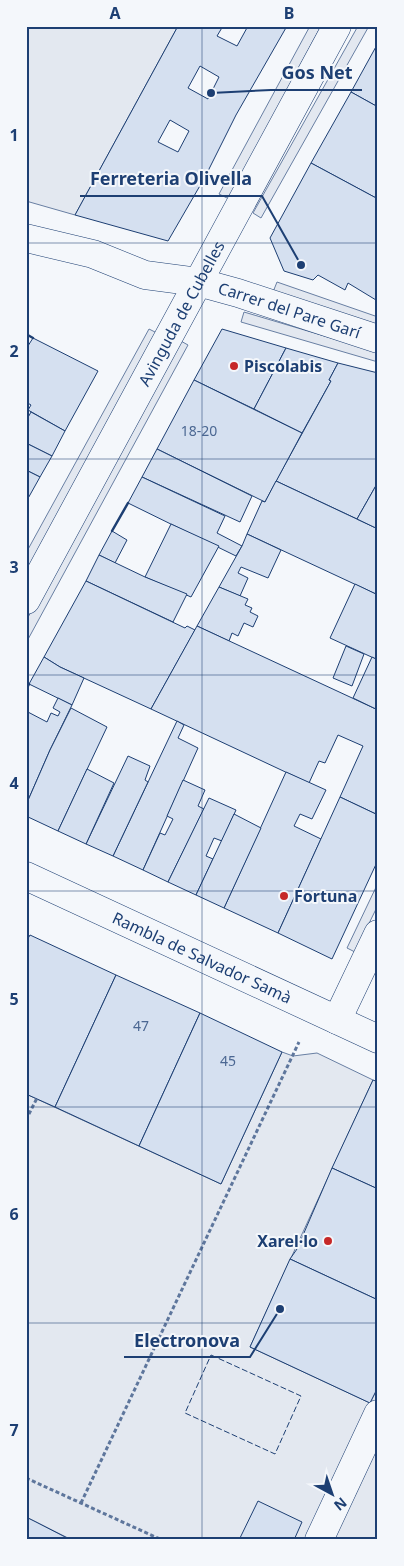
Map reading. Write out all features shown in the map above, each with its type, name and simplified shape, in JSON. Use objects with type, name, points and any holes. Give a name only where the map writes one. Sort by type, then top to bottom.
[{"type":"street","name":"Avinguda de Cubelles","points":[[26,600],[337,26]]},
{"type":"street","name":"Carrer del Pare Garí","points":[[26,238],[93,254],[145,275],[198,282],[238,293],[378,339]]},
{"type":"street","name":"Rambla de Salvador Samà","points":[[26,876],[378,1038]]},
{"type":"street","points":[[337,1020],[378,934]]},
{"type":"street","points":[[319,1540],[378,1414]]},
{"type":"path","points":[[81,1503],[300,1039]]},
{"type":"path","points":[[26,1120],[37,1098]]},
{"type":"path","points":[[26,1478],[162,1540]]},
{"type":"shaded area","points":[[26,26],[178,26],[75,215],[26,201]]},
{"type":"shaded area","points":[[310,26],[321,26],[229,199],[219,194]]},
{"type":"shaded area","points":[[358,26],[369,26],[261,218],[253,213]]},
{"type":"shaded area","points":[[277,282],[378,317],[378,329],[273,292]]},
{"type":"shaded area","points":[[244,312],[378,352],[378,362],[241,322]]},
{"type":"shaded area","points":[[149,329],[159,334],[26,576],[26,553]]},
{"type":"shaded area","points":[[179,340],[188,345],[26,643],[26,621]]},
{"type":"shaded area","points":[[378,883],[378,905],[355,952],[347,948]]},
{"type":"shaded area","points":[[282,1052],[293,1056],[317,1053],[373,1080],[250,1347],[370,1403],[378,1387],[378,1540],[72,1540],[26,1517],[26,1094],[221,1184]]},
{"type":"building","points":[[178,26],[223,26],[217,36],[237,46],[248,26],[287,26],[236,115],[205,177],[168,241],[75,215]],"holes":[[[200,66],[219,77],[208,99],[188,88]],[[170,120],[189,131],[178,152],[158,142]]]},
{"type":"building","points":[[378,43],[378,107],[351,92]]},
{"type":"building","points":[[351,92],[378,107],[378,199],[311,163]]},
{"type":"building","points":[[311,163],[378,199],[378,297],[376,300],[348,283],[345,290],[318,275],[313,280],[284,271],[270,238]]},
{"type":"building","points":[[222,329],[286,348],[254,409],[194,380]]},
{"type":"building","points":[[33,338],[98,371],[65,431],[28,410],[31,405],[26,402],[26,349]]},
{"type":"building","points":[[286,348],[338,363],[329,380],[331,381],[302,433],[254,409]]},
{"type":"building","points":[[338,363],[378,373],[378,482],[357,519],[276,481],[331,381],[329,380]]},
{"type":"building","points":[[194,380],[302,433],[265,502],[157,449]]},
{"type":"building","points":[[31,412],[65,431],[52,456],[26,443],[26,421]]},
{"type":"building","points":[[26,443],[52,456],[40,477],[26,470]]},
{"type":"building","points":[[157,449],[252,496],[240,522],[142,477]]},
{"type":"building","points":[[26,470],[40,477],[26,502]]},
{"type":"building","points":[[142,477],[225,516],[217,533],[242,546],[236,556],[128,503]]},
{"type":"building","points":[[276,481],[378,529],[378,595],[247,534],[262,501],[265,502]]},
{"type":"building","points":[[378,482],[378,529],[357,519]]},
{"type":"building","points":[[171,524],[219,546],[191,597],[145,577]]},
{"type":"building","points":[[112,531],[127,540],[115,563],[99,555]]},
{"type":"building","points":[[247,534],[281,550],[268,578],[241,567],[238,573],[248,578],[240,596],[219,587]]},
{"type":"building","points":[[99,555],[187,594],[173,622],[86,581]]},
{"type":"building","points":[[86,581],[185,628],[187,626],[195,630],[151,709],[60,667],[44,657]]},
{"type":"building","points":[[355,584],[378,595],[378,660],[330,638]]},
{"type":"building","points":[[219,587],[248,599],[245,605],[252,608],[250,612],[258,616],[253,627],[244,623],[238,636],[232,633],[229,641],[197,626]]},
{"type":"building","points":[[197,626],[378,710],[378,815],[340,797],[363,746],[338,735],[325,763],[319,761],[309,783],[151,709]]},
{"type":"building","points":[[346,646],[364,654],[352,686],[333,678]]},
{"type":"building","points":[[44,657],[84,678],[72,705],[29,684]]},
{"type":"building","points":[[372,657],[378,660],[378,710],[353,698]]},
{"type":"building","points":[[58,698],[72,705],[26,805],[26,711],[47,722],[51,713],[58,716],[60,712],[53,708]]},
{"type":"building","points":[[71,708],[107,727],[58,831],[26,816],[26,805]]},
{"type":"building","points":[[177,721],[184,725],[178,738],[198,748],[143,870],[113,856]]},
{"type":"building","points":[[128,756],[150,766],[145,780],[148,782],[113,856],[86,844]]},
{"type":"building","points":[[87,769],[114,783],[86,844],[58,831]]},
{"type":"building","points":[[286,772],[326,790],[312,819],[300,814],[294,826],[321,839],[278,933],[224,908]]},
{"type":"building","points":[[183,780],[205,790],[198,806],[204,809],[168,882],[143,870],[160,833],[165,835],[173,819],[167,816]]},
{"type":"building","points":[[340,797],[378,815],[378,860],[332,959],[278,933]]},
{"type":"building","points":[[209,798],[236,810],[222,841],[214,838],[206,856],[213,859],[196,895],[168,882]]},
{"type":"building","points":[[234,814],[261,828],[224,908],[196,895]]},
{"type":"building","points":[[30,935],[116,975],[55,1107],[26,1094],[26,942]]},
{"type":"building","points":[[116,975],[200,1013],[139,1146],[55,1107]]},
{"type":"building","points":[[200,1013],[282,1052],[221,1184],[139,1146]]},
{"type":"building","points":[[373,1080],[378,1082],[378,1189],[332,1168]]},
{"type":"building","points":[[332,1168],[378,1189],[378,1300],[290,1259],[297,1249]]},
{"type":"building","points":[[290,1259],[378,1300],[378,1387],[370,1403],[250,1347]]},
{"type":"building","points":[[258,1501],[302,1522],[294,1540],[239,1540]]},
{"type":"building","points":[[26,1517],[36,1522],[71,1540],[26,1540]]},
{"type":"fence","points":[[211,1355],[301,1396],[275,1454],[185,1413],[211,1355]]},
{"type":"wall","points":[[26,334],[33,338]]},
{"type":"wall","points":[[112,531],[128,503]]},
{"type":"wall","points":[[26,690],[29,684]]},
{"type":"place","name":"Gos Net","points":[[211,93]]},
{"type":"place","name":"Ferreteria Olivella","points":[[301,265]]},
{"type":"place","name":"Piscolabis","points":[[234,366]]},
{"type":"place","name":"Fortuna","points":[[284,896]]},
{"type":"place","name":"Xarel·lo","points":[[328,1241]]},
{"type":"place","name":"Electronova","points":[[280,1309]]}]
